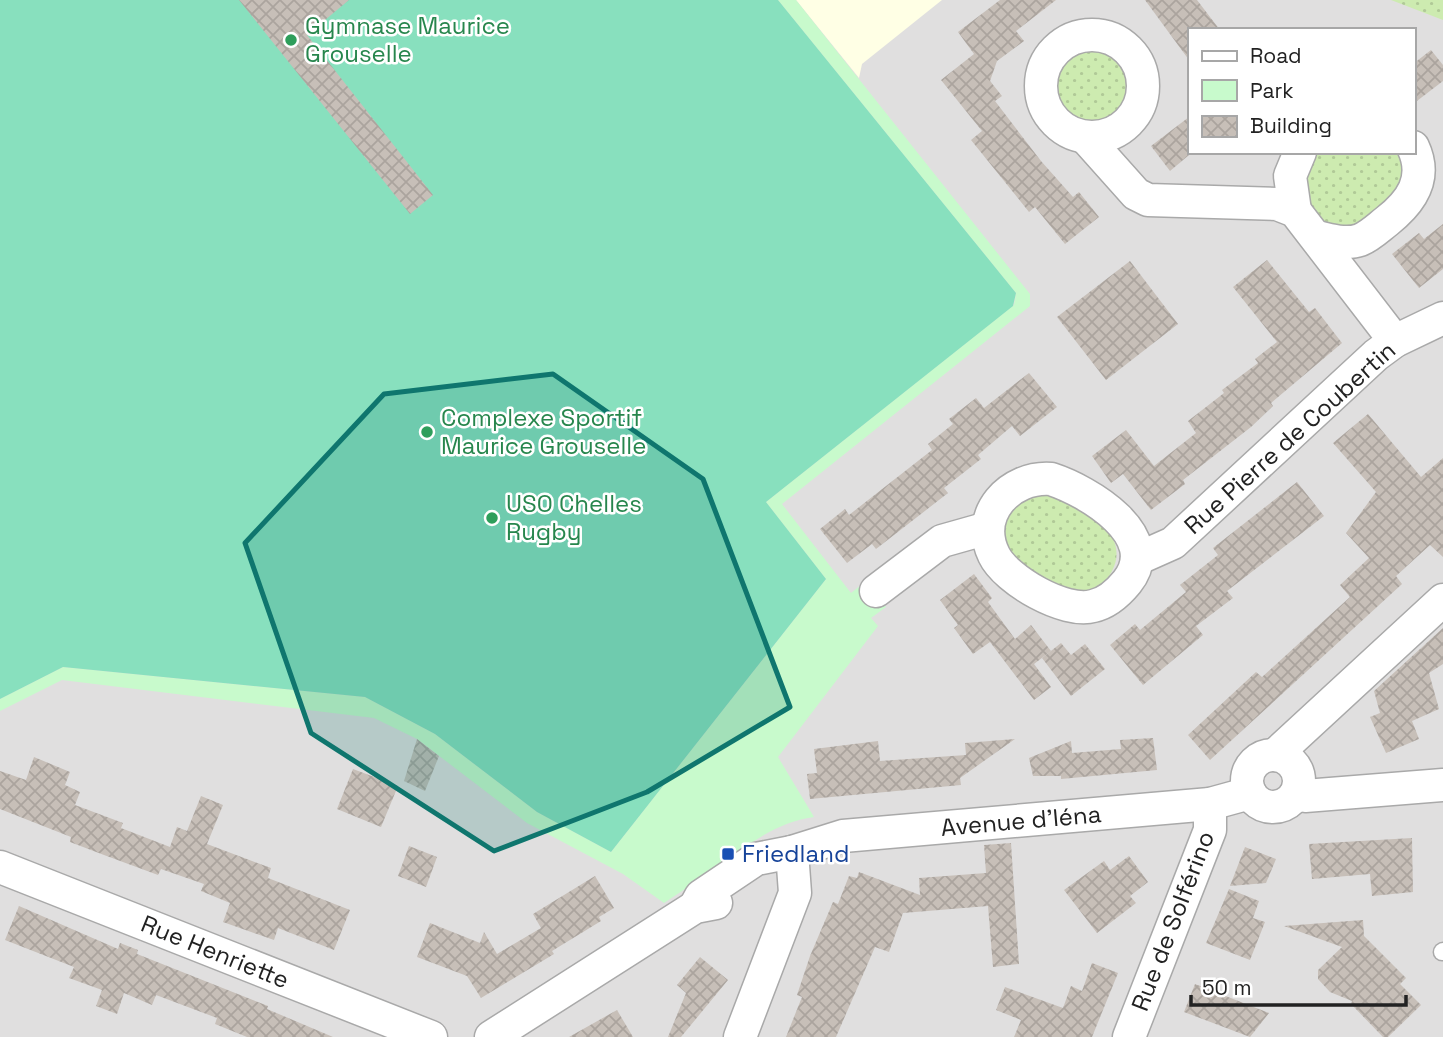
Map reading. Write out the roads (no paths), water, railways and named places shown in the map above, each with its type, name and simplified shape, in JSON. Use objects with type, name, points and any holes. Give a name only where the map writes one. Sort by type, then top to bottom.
[{"type":"street","points":[[1086,138],[1136,194],[1148,200],[1277,204],[1295,211],[1395,341]]},
{"type":"street","points":[[1317,237],[1343,242],[1358,241],[1403,208],[1414,195],[1418,181],[1415,151]]},
{"type":"street","points":[[1295,211],[1290,176],[1299,154]]},
{"type":"street","name":"Rue Pierre de Coubertin","points":[[1137,559],[1173,543],[1395,341],[1443,318]]},
{"type":"street","points":[[1032,480],[1051,480],[1074,489],[1123,524],[1133,536],[1137,559],[1132,576],[1119,592],[1100,604],[1069,607],[1051,601],[1003,566],[992,550],[988,528],[999,500],[1012,488],[1032,480]]},
{"type":"street","points":[[876,591],[942,541],[988,528]]},
{"type":"street","points":[[1275,755],[1291,762],[1299,777],[1296,794],[1285,805],[1269,807],[1255,800],[1250,793],[1247,778],[1254,764],[1275,755],[1443,600]]},
{"type":"street","points":[[1296,794],[1305,796],[1443,785]]},
{"type":"street","name":"Avenue d'Iéna","points":[[491,1037],[695,907],[701,896],[756,859],[792,852],[844,836],[1210,804],[1250,793]]},
{"type":"street","name":"Rue de Solférino","points":[[1129,1037],[1210,830],[1210,804]]},
{"type":"street","points":[[740,1037],[795,892],[792,852]]},
{"type":"street","name":"Rue Henriette","points":[[0,867],[431,1037]]},
{"type":"place","name":"Gymnase Maurice Grouselle","points":[[291,40]]},
{"type":"place","name":"Complexe Sportif Maurice Grouselle","points":[[427,432]]},
{"type":"place","name":"USO Chelles Rugby","points":[[492,518]]},
{"type":"place","name":"Friedland","points":[[728,854]]}]
